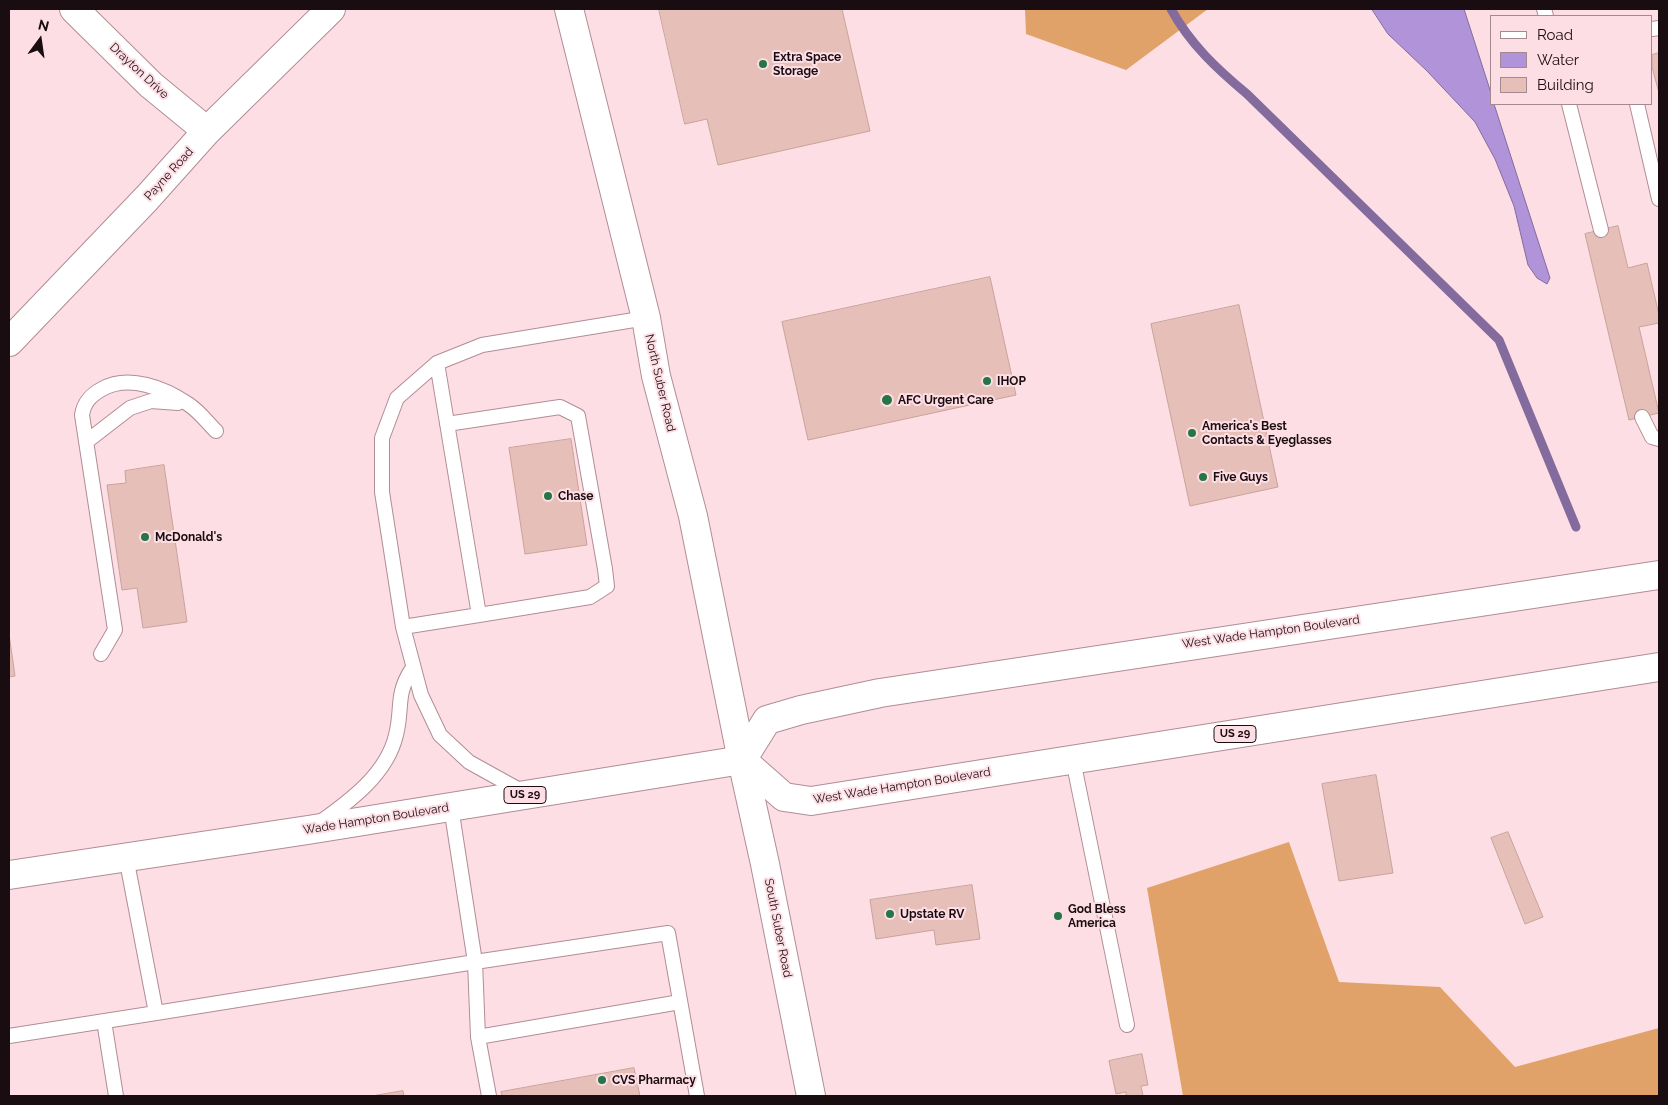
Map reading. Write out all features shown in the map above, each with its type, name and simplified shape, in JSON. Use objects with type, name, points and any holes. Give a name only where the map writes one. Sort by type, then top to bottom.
[{"type":"main road","name":"Drayton Drive","points":[[74,9],[151,85],[207,132]]},
{"type":"main road","name":"Payne Road","points":[[9,342],[147,198],[207,132],[331,9]]},
{"type":"main road","name":"North Suber Road","points":[[569,9],[646,318],[656,376],[693,516],[742,760]]},
{"type":"main road","name":"West Wade Hampton Boulevard","points":[[1659,574],[880,693],[800,710],[767,720],[742,760],[784,797],[811,801],[1659,667]]},
{"type":"main road","name":"Wade Hampton Boulevard","points":[[9,875],[308,830],[742,760]]},
{"type":"main road","name":"South Suber Road","points":[[742,760],[766,864],[811,1096]]},
{"type":"lane","points":[[1569,105],[1602,230]]},
{"type":"lane","points":[[1637,105],[1659,199]]},
{"type":"lane","points":[[527,795],[469,762],[440,736],[421,695],[412,669],[403,627],[382,492],[382,438],[397,398],[437,363],[482,346],[646,318]]},
{"type":"lane","points":[[437,363],[479,615]]},
{"type":"lane","points":[[101,654],[116,630],[82,415],[84,405],[92,394],[112,383],[131,382],[156,388],[189,404],[216,431]]},
{"type":"lane","points":[[86,442],[130,408],[150,401],[189,404]]},
{"type":"lane","points":[[403,627],[590,597],[607,586],[578,416],[560,407],[447,424]]},
{"type":"lane","points":[[1642,417],[1652,437],[1659,439]]},
{"type":"lane","points":[[308,830],[341,807],[368,782],[386,760],[397,735],[402,684],[412,669]]},
{"type":"lane","points":[[1073,760],[1126,1025]]},
{"type":"lane","points":[[451,807],[475,962],[478,1037],[489,1096]]},
{"type":"lane","points":[[126,857],[156,1013]]},
{"type":"lane","points":[[9,1036],[668,933],[697,1096]]},
{"type":"lane","points":[[478,1037],[680,1002]]},
{"type":"lane","points":[[104,1021],[116,1096]]},
{"type":"shaded area","points":[[1025,9],[1208,9],[1126,70],[1026,34]]},
{"type":"shaded area","points":[[1289,842],[1339,982],[1440,987],[1515,1067],[1659,1028],[1659,1096],[1183,1096],[1147,888]]},
{"type":"water","points":[[1372,9],[1464,9],[1490,90],[1490,105],[1494,105],[1550,278],[1547,284],[1537,278],[1528,265],[1514,206],[1495,159],[1475,122],[1427,71],[1388,34]]},
{"type":"building","name":"Extra Space Storage","points":[[659,9],[842,9],[870,131],[718,165],[707,119],[685,124]]},
{"type":"building","points":[[1659,53],[1659,93],[1653,71],[1653,55]]},
{"type":"building","points":[[1618,226],[1628,268],[1647,263],[1659,315],[1659,323],[1639,327],[1659,413],[1629,420],[1585,234]]},
{"type":"building","points":[[990,277],[1016,395],[808,440],[782,322]]},
{"type":"building","points":[[1239,305],[1278,487],[1190,506],[1151,324]]},
{"type":"building","name":"Chase","points":[[571,439],[587,545],[525,554],[509,448]]},
{"type":"building","name":"McDonald's","points":[[164,465],[187,622],[143,628],[137,588],[122,590],[107,485],[126,483],[125,471]]},
{"type":"building","points":[[9,634],[15,676],[9,677]]},
{"type":"building","points":[[1376,775],[1393,873],[1339,881],[1322,784]]},
{"type":"building","points":[[1508,832],[1543,917],[1525,924],[1491,838]]},
{"type":"building","points":[[972,885],[980,939],[936,945],[934,930],[876,939],[870,900]]},
{"type":"building","points":[[1142,1054],[1148,1085],[1141,1086],[1143,1096],[1126,1096],[1126,1092],[1116,1094],[1109,1061]]},
{"type":"building","name":"CVS Pharmacy","points":[[634,1068],[640,1096],[502,1096],[501,1092]]},
{"type":"building","points":[[403,1091],[404,1096],[372,1096]]},
{"type":"waterway","points":[[1171,9],[1195,45],[1499,340],[1576,527]]},
{"type":"place","name":"Extra Space Storage","points":[[763,64]]},
{"type":"place","name":"IHOP","points":[[987,381]]},
{"type":"place","name":"AFC Urgent Care","points":[[887,400]]},
{"type":"place","name":"America's Best Contacts & Eyeglasses","points":[[1192,433]]},
{"type":"place","name":"Five Guys","points":[[1203,477]]},
{"type":"place","name":"Chase","points":[[548,496]]},
{"type":"place","name":"McDonald's","points":[[145,537]]},
{"type":"place","name":"Upstate RV","points":[[890,914]]},
{"type":"place","name":"God Bless America","points":[[1058,916]]},
{"type":"place","name":"CVS Pharmacy","points":[[602,1080]]}]
